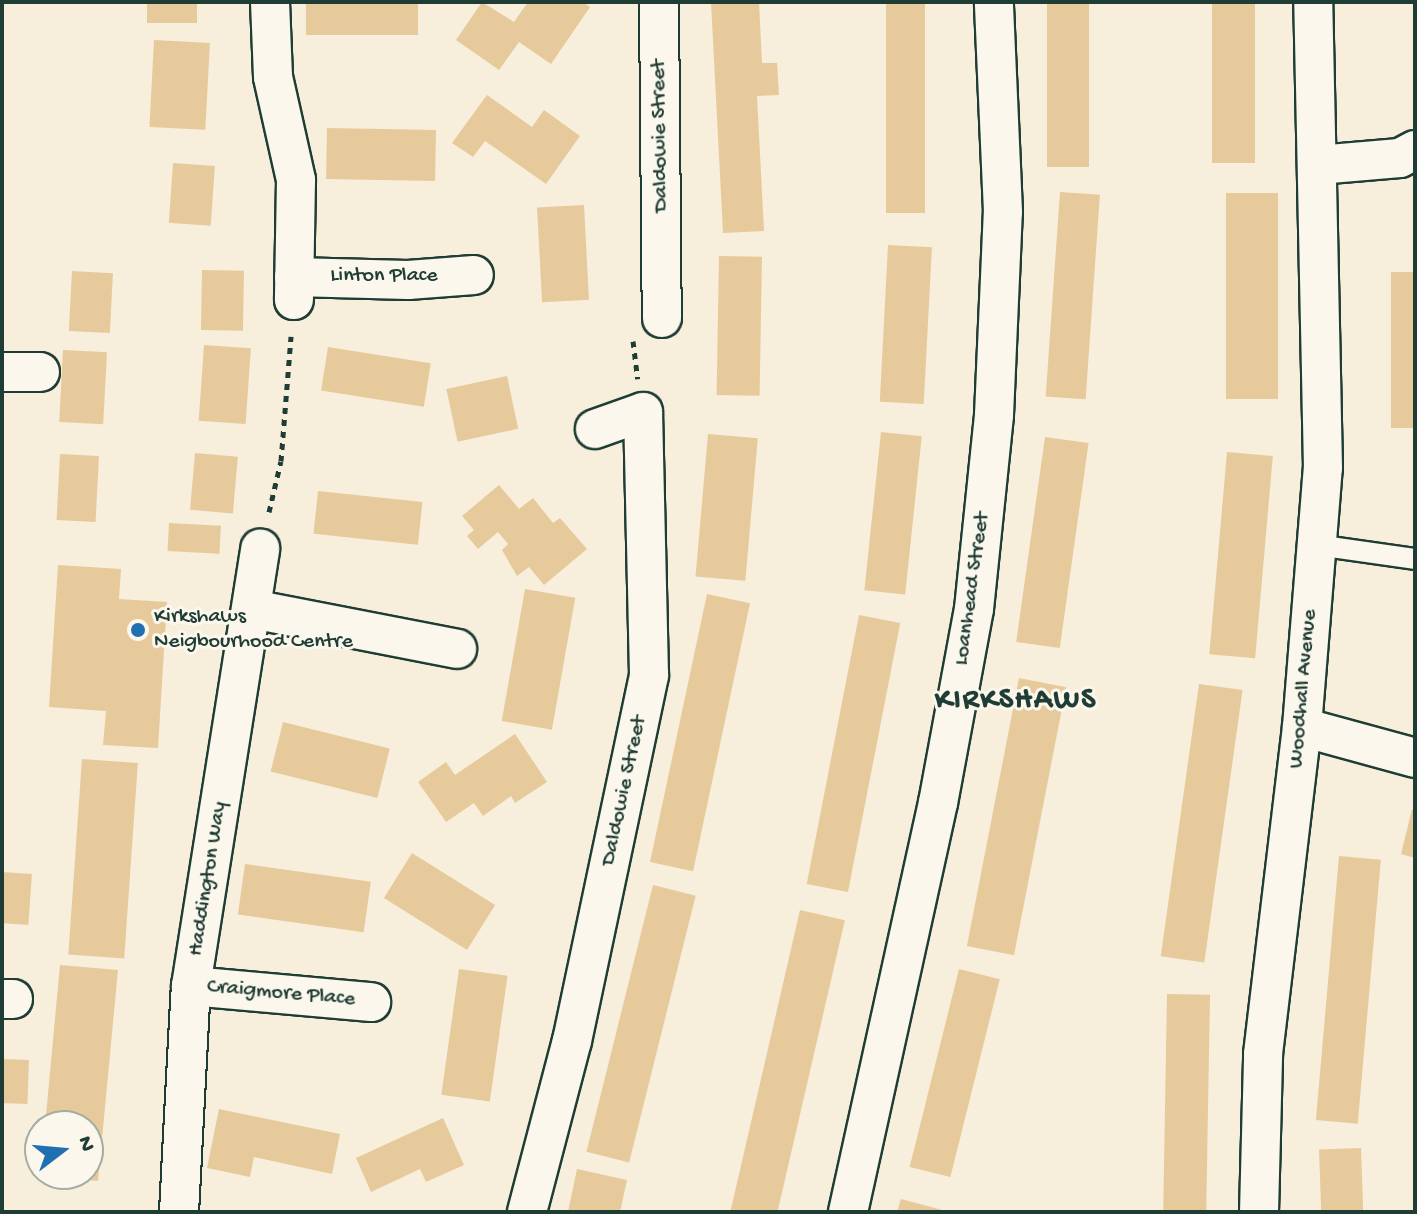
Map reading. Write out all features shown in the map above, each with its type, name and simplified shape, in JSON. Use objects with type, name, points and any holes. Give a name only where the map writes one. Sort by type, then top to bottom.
[{"type":"street","points":[[270,2],[273,77],[296,180],[294,288]]},
{"type":"street","name":"Daldowie Street","points":[[659,2],[662,318]]},
{"type":"street","name":"Loanhead Street","points":[[848,1212],[938,803],[974,609],[994,415],[1003,212],[994,2]]},
{"type":"street","name":"Woodhall Avenue","points":[[1259,1212],[1263,1054],[1302,727],[1323,468],[1313,2]]},
{"type":"street","points":[[1318,165],[1400,158],[1415,150]]},
{"type":"street","name":"Linton Place","points":[[294,288],[474,275]]},
{"type":"street","points":[[2,372],[40,372]]},
{"type":"street","points":[[595,429],[643,412]]},
{"type":"street","name":"Daldowie Street","points":[[527,1212],[572,1041],[649,675],[643,412]]},
{"type":"street","name":"Haddington Way","points":[[179,1212],[191,986],[260,548]]},
{"type":"street","points":[[252,609],[457,649]]},
{"type":"street","points":[[1302,727],[1415,758]]},
{"type":"street","name":"Craigmore Place","points":[[191,986],[371,1002]]},
{"type":"lane","points":[[1317,545],[1415,559]]},
{"type":"path","points":[[260,548],[281,461],[294,288]]},
{"type":"path","points":[[643,412],[630,316],[662,318]]},
{"type":"building","points":[[147,2],[197,2],[197,23],[147,23]]},
{"type":"building","points":[[306,2],[418,2],[418,35],[306,35]]},
{"type":"building","points":[[482,2],[514,22],[528,2],[583,2],[590,7],[551,64],[519,42],[499,70],[456,40]]},
{"type":"building","points":[[711,2],[759,2],[762,63],[777,63],[779,95],[757,96],[764,231],[723,233]]},
{"type":"building","points":[[886,2],[925,2],[925,213],[886,213]]},
{"type":"building","points":[[1047,2],[1089,2],[1089,167],[1047,167]]},
{"type":"building","points":[[1212,2],[1255,2],[1255,163],[1212,163]]},
{"type":"building","points":[[154,40],[210,43],[205,130],[149,127]]},
{"type":"building","points":[[487,95],[532,127],[544,110],[580,136],[546,184],[485,141],[473,157],[452,143]]},
{"type":"building","points":[[327,128],[436,130],[435,181],[326,179]]},
{"type":"building","points":[[173,163],[215,166],[211,226],[169,223]]},
{"type":"building","points":[[1060,192],[1100,195],[1086,399],[1046,397]]},
{"type":"building","points":[[1226,193],[1278,193],[1278,399],[1226,399]]},
{"type":"building","points":[[584,205],[589,300],[542,302],[537,207]]},
{"type":"building","points":[[888,245],[932,247],[924,404],[880,402]]},
{"type":"building","points":[[719,256],[762,257],[760,396],[717,395]]},
{"type":"building","points":[[202,270],[244,271],[243,331],[201,330]]},
{"type":"building","points":[[72,271],[113,273],[110,333],[69,331]]},
{"type":"building","points":[[1391,272],[1415,272],[1415,428],[1391,428]]},
{"type":"building","points":[[204,345],[251,348],[246,424],[199,421]]},
{"type":"building","points":[[328,347],[431,363],[424,407],[321,390]]},
{"type":"building","points":[[63,350],[107,352],[103,424],[59,422]]},
{"type":"building","points":[[507,376],[518,429],[458,442],[446,389]]},
{"type":"building","points":[[881,432],[922,436],[905,594],[864,590]]},
{"type":"building","points":[[708,434],[758,438],[745,581],[696,576]]},
{"type":"building","points":[[1045,437],[1089,443],[1060,648],[1016,642]]},
{"type":"building","points":[[1227,452],[1273,456],[1255,658],[1209,654]]},
{"type":"building","points":[[195,453],[238,457],[233,514],[190,510]]},
{"type":"building","points":[[60,454],[99,456],[95,522],[57,520]]},
{"type":"building","points":[[499,485],[519,509],[533,498],[553,523],[560,518],[587,549],[544,585],[529,567],[517,576],[502,550],[508,544],[498,532],[478,549],[467,536],[474,530],[462,516]]},
{"type":"building","points":[[318,491],[422,502],[418,545],[314,534]]},
{"type":"building","points":[[169,523],[221,526],[219,554],[168,551]]},
{"type":"building","points":[[58,565],[121,569],[119,599],[167,602],[158,748],[103,745],[106,711],[49,707]]},
{"type":"building","points":[[525,589],[575,598],[552,730],[502,721]]},
{"type":"building","points":[[707,594],[750,603],[693,871],[650,862]]},
{"type":"building","points":[[859,615],[900,623],[848,892],[807,884]]},
{"type":"building","points":[[1019,678],[1066,687],[1014,955],[967,946]]},
{"type":"building","points":[[1199,684],[1243,690],[1204,962],[1161,956]]},
{"type":"building","points":[[283,722],[390,749],[377,798],[271,771]]},
{"type":"building","points":[[515,734],[547,782],[515,803],[511,796],[483,816],[474,803],[446,822],[418,782],[446,762],[455,775]]},
{"type":"building","points":[[82,759],[138,763],[124,958],[68,955]]},
{"type":"building","points":[[1412,809],[1415,810],[1415,858],[1401,854]]},
{"type":"building","points":[[412,853],[495,905],[467,950],[384,898]]},
{"type":"building","points":[[1339,856],[1381,860],[1358,1124],[1316,1120]]},
{"type":"building","points":[[245,864],[371,882],[364,932],[238,915]]},
{"type":"building","points":[[2,872],[32,874],[28,925],[2,923]]},
{"type":"building","points":[[653,885],[696,896],[629,1162],[586,1152]]},
{"type":"building","points":[[800,910],[845,920],[777,1212],[730,1211]]},
{"type":"building","points":[[60,965],[118,970],[104,1118],[104,1110],[46,1110]]},
{"type":"building","points":[[459,969],[508,976],[490,1102],[441,1095]]},
{"type":"building","points":[[959,969],[1000,979],[950,1177],[910,1167]]},
{"type":"building","points":[[1167,994],[1210,995],[1206,1212],[1163,1212]]},
{"type":"building","points":[[2,1059],[29,1060],[27,1104],[2,1103]]},
{"type":"building","points":[[219,1109],[340,1134],[332,1174],[254,1157],[250,1177],[207,1168]]},
{"type":"building","points":[[443,1118],[464,1165],[426,1182],[420,1169],[371,1192],[356,1158]]},
{"type":"building","points":[[1361,1148],[1363,1212],[1321,1212],[1319,1149]]},
{"type":"building","points":[[577,1169],[627,1180],[620,1212],[568,1212]]},
{"type":"building","points":[[901,1199],[946,1211],[946,1212],[897,1212]]},
{"type":"place","name":"Kirkshaws Neigbourhood Centre","points":[[138,630]]},
{"type":"district","name":"KIRKSHAWS","points":[[1016,702]]}]
